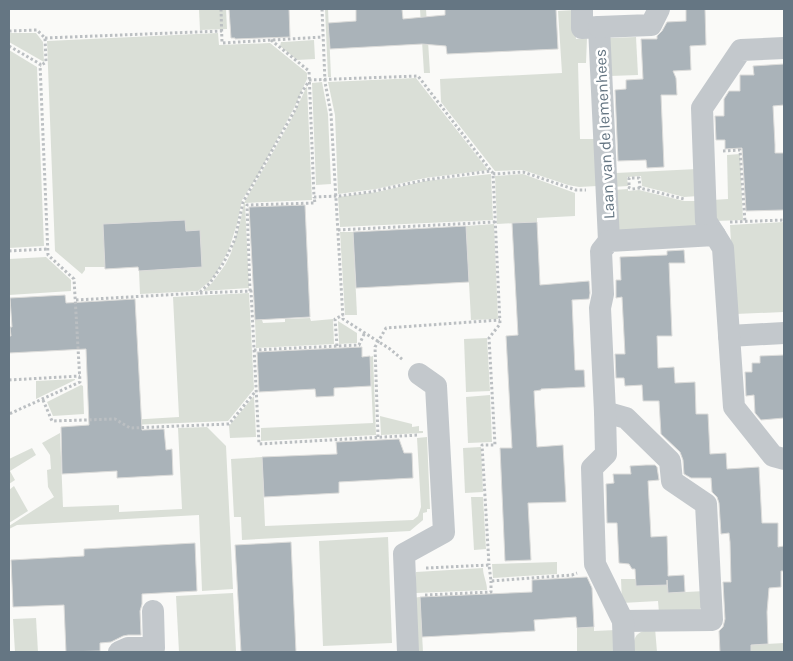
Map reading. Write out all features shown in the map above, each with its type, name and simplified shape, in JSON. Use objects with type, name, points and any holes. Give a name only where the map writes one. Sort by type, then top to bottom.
[{"type":"street","name":"Laan van de Iemenhees","points":[[582,9],[582,28],[651,25],[659,9]]},
{"type":"street","name":"Laan van de Iemenhees","points":[[599,27],[609,241]]},
{"type":"street","points":[[784,48],[741,50],[702,108],[706,221],[723,248],[734,407],[773,456],[784,459]]},
{"type":"street","points":[[624,652],[623,621],[596,564],[592,468],[606,454],[606,412],[600,308],[603,294],[601,251],[609,241],[716,236]]},
{"type":"street","points":[[728,336],[784,333]]},
{"type":"street","points":[[408,652],[404,554],[444,532],[436,386],[419,374]]},
{"type":"street","points":[[606,412],[626,418],[670,461],[672,481],[706,504],[712,620],[623,621]]},
{"type":"street","points":[[119,652],[128,648],[154,648],[153,610]]},
{"type":"path","points":[[221,9],[222,42],[323,37]]},
{"type":"path","points":[[322,9],[325,80],[331,114],[343,319],[390,348],[419,374]]},
{"type":"path","points":[[9,31],[37,30],[45,38],[46,62],[40,66]]},
{"type":"path","points":[[45,38],[222,31]]},
{"type":"path","points":[[271,40],[309,71],[315,202],[247,205],[259,444],[439,434]]},
{"type":"path","points":[[9,46],[40,64],[47,249],[48,255],[74,279],[80,376],[80,382],[9,414]]},
{"type":"path","points":[[309,80],[418,76],[492,172],[500,324],[490,338],[495,445],[482,445],[491,592],[406,596]]},
{"type":"path","points":[[200,293],[217,274],[224,262],[234,239],[243,202],[296,108],[300,95],[309,80]]},
{"type":"path","points":[[704,152],[740,150],[745,222]]},
{"type":"path","points":[[314,197],[370,192],[425,180],[489,172],[495,174],[522,172],[576,190],[629,187],[684,199],[706,199]]},
{"type":"path","points":[[629,187],[629,178],[639,178],[640,188]]},
{"type":"path","points":[[716,236],[730,222],[784,220]]},
{"type":"path","points":[[338,230],[495,222]]},
{"type":"path","points":[[9,251],[47,249]]},
{"type":"path","points":[[75,300],[250,291]]},
{"type":"path","points":[[337,346],[335,320],[343,315]]},
{"type":"path","points":[[378,438],[375,347],[386,328],[500,320]]},
{"type":"path","points":[[254,350],[359,344],[365,332]]},
{"type":"path","points":[[9,380],[80,376]]},
{"type":"path","points":[[43,400],[52,421],[115,419],[130,428],[229,424],[256,392]]},
{"type":"path","points":[[491,581],[572,575],[596,564]]},
{"type":"path","points":[[405,570],[490,565]]},
{"type":"shaded area","points":[[199,9],[226,9],[227,29],[200,30]]},
{"type":"shaded area","points":[[325,9],[328,9],[331,77],[328,77]]},
{"type":"shaded area","points":[[420,9],[426,9],[430,73],[424,73]]},
{"type":"shaded area","points":[[574,10],[576,39],[587,38],[586,63],[578,63],[580,139],[595,139],[597,186],[579,187],[568,185],[523,170],[495,171],[441,102],[440,79],[562,73],[558,11]]},
{"type":"shaded area","points":[[9,33],[36,33],[43,42],[44,62],[9,42]]},
{"type":"shaded area","points":[[218,33],[219,45],[270,43],[307,73],[307,79],[295,106],[258,175],[242,200],[229,249],[217,272],[198,291],[140,294],[139,271],[202,267],[200,230],[186,231],[185,220],[104,224],[105,267],[85,267],[82,274],[55,251],[47,41]]},
{"type":"shaded area","points":[[636,37],[638,75],[610,76],[609,38]]},
{"type":"shaded area","points":[[314,40],[315,59],[297,60],[280,46],[281,42]]},
{"type":"shaded area","points":[[9,50],[37,67],[44,246],[9,248]]},
{"type":"shaded area","points":[[416,78],[488,170],[425,178],[376,189],[338,194],[335,115],[328,82]]},
{"type":"shaded area","points":[[322,82],[328,114],[331,184],[316,185],[312,83]]},
{"type":"shaded area","points":[[307,86],[312,200],[245,203],[249,288],[203,291],[212,283],[225,265],[231,253],[244,203],[290,122]]},
{"type":"shaded area","points":[[740,154],[743,220],[716,221],[712,200],[728,199],[727,155]]},
{"type":"shaded area","points":[[697,169],[698,196],[684,197],[642,186],[641,176],[627,177],[628,186],[612,187],[616,173]]},
{"type":"shaded area","points":[[491,174],[493,220],[340,227],[338,197],[377,192],[425,181]]},
{"type":"shaded area","points":[[523,174],[575,193],[575,216],[537,218],[537,222],[497,224],[495,176]]},
{"type":"shaded area","points":[[628,189],[628,191],[639,190],[684,201],[698,201],[700,231],[615,235],[613,190]]},
{"type":"shaded area","points":[[784,222],[784,312],[735,314],[730,225]]},
{"type":"shaded area","points":[[494,224],[498,319],[471,320],[466,226]]},
{"type":"shaded area","points":[[340,232],[353,232],[357,315],[345,315]]},
{"type":"shaded area","points":[[46,257],[71,280],[71,291],[9,295],[9,259]]},
{"type":"shaded area","points":[[249,293],[254,389],[228,421],[130,425],[129,420],[179,417],[173,297]]},
{"type":"shaded area","points":[[310,318],[311,321],[333,319],[334,344],[256,348],[255,320],[262,320],[263,323],[285,322],[285,319]]},
{"type":"shaded area","points":[[338,321],[357,333],[357,343],[339,344]]},
{"type":"shaded area","points":[[487,338],[490,391],[466,392],[464,339]]},
{"type":"shaded area","points":[[373,356],[376,435],[261,441],[261,428],[373,423],[370,357]]},
{"type":"shaded area","points":[[75,380],[36,399],[36,381]]},
{"type":"shaded area","points":[[81,385],[83,386],[84,414],[53,416],[47,402]]},
{"type":"shaded area","points":[[490,395],[492,442],[468,443],[466,397]]},
{"type":"shaded area","points":[[254,396],[256,437],[230,438],[229,426]]},
{"type":"shaded area","points":[[380,416],[412,424],[412,427],[419,426],[419,431],[423,431],[423,433],[381,435]]},
{"type":"shaded area","points":[[207,427],[226,446],[233,589],[202,591],[199,515],[17,525],[9,529],[9,526],[54,497],[48,487],[47,470],[51,469],[50,455],[42,443],[60,433],[63,507],[119,505],[119,512],[182,509],[178,428]]},
{"type":"shaded area","points":[[427,437],[430,509],[423,513],[423,520],[410,531],[242,540],[241,517],[234,517],[231,459],[262,457],[265,526],[413,520],[418,516],[421,507],[417,438]]},
{"type":"shaded area","points":[[481,447],[483,492],[465,493],[463,448]]},
{"type":"shaded area","points":[[32,448],[36,455],[10,471],[15,480],[9,484],[9,459]]},
{"type":"shaded area","points":[[14,486],[28,511],[9,523],[9,490]]},
{"type":"shaded area","points":[[471,497],[483,497],[486,549],[474,550]]},
{"type":"shaded area","points":[[388,537],[392,643],[323,646],[319,541]]},
{"type":"shaded area","points":[[557,562],[557,574],[493,578],[492,564]]},
{"type":"shaded area","points":[[483,568],[487,590],[416,593],[416,572]]},
{"type":"shaded area","points":[[621,579],[636,579],[637,586],[668,585],[668,593],[705,591],[705,607],[700,608],[700,614],[659,613],[658,601],[622,603]]},
{"type":"shaded area","points":[[233,593],[236,651],[179,652],[176,596]]},
{"type":"shaded area","points":[[420,597],[423,652],[413,652],[411,598]]},
{"type":"shaded area","points":[[36,618],[38,652],[15,652],[13,619]]},
{"type":"shaded area","points":[[594,627],[594,631],[616,630],[617,652],[577,652],[577,628]]},
{"type":"shaded area","points":[[655,628],[657,652],[632,652],[634,641],[638,634]]},
{"type":"shaded area","points":[[784,643],[784,652],[751,652],[751,645]]},
{"type":"building","points":[[229,9],[289,9],[290,37],[231,38]]},
{"type":"building","points":[[356,9],[402,9],[403,19],[445,15],[445,9],[556,9],[558,49],[447,54],[446,46],[422,44],[330,49],[328,23],[356,21]]},
{"type":"building","points":[[686,9],[705,9],[706,45],[690,46],[691,70],[673,71],[676,78],[677,95],[661,95],[664,167],[647,168],[646,160],[618,161],[615,90],[626,89],[626,80],[643,79],[641,39],[657,39],[657,36],[667,22],[686,21]]},
{"type":"building","points":[[784,64],[784,105],[773,106],[775,153],[784,153],[784,210],[746,211],[742,148],[725,149],[725,140],[716,140],[715,116],[724,116],[724,99],[729,91],[740,91],[740,75],[754,75],[753,66]]},
{"type":"building","points":[[305,205],[310,317],[255,320],[249,207]]},
{"type":"building","points":[[185,220],[186,231],[200,230],[202,267],[139,271],[138,267],[105,269],[103,224]]},
{"type":"building","points":[[537,222],[540,285],[589,281],[589,299],[572,300],[575,370],[584,370],[585,387],[534,391],[537,447],[563,445],[566,502],[528,503],[531,560],[505,561],[500,448],[512,448],[506,336],[518,335],[512,223]]},
{"type":"building","points":[[466,226],[469,282],[356,288],[353,232]]},
{"type":"building","points":[[684,250],[685,263],[669,263],[672,336],[657,336],[658,368],[674,367],[675,383],[695,382],[696,414],[708,414],[710,454],[726,453],[727,469],[759,467],[762,523],[778,523],[778,547],[784,546],[784,571],[781,571],[781,587],[769,588],[767,612],[768,644],[751,645],[751,652],[720,652],[719,631],[723,627],[725,619],[723,582],[731,582],[730,542],[729,533],[721,534],[719,503],[717,497],[712,492],[711,478],[691,478],[684,474],[683,460],[680,452],[661,434],[659,401],[643,401],[642,385],[625,386],[624,378],[616,378],[615,354],[625,354],[622,297],[616,298],[616,280],[621,280],[620,257],[667,255],[667,251]]},
{"type":"building","points":[[65,295],[66,303],[135,299],[142,430],[164,429],[166,450],[172,449],[173,475],[117,478],[117,471],[62,474],[61,427],[89,425],[86,349],[9,353],[9,336],[11,336],[10,327],[12,327],[10,298]]},
{"type":"building","points":[[362,347],[362,357],[370,356],[371,386],[334,388],[334,396],[316,397],[315,389],[259,392],[257,352]]},
{"type":"building","points":[[784,355],[784,418],[761,420],[755,413],[754,395],[746,396],[745,372],[752,372],[752,363],[760,363],[760,356]]},
{"type":"building","points":[[399,439],[404,453],[412,453],[413,478],[339,482],[339,493],[264,497],[262,457],[337,454],[336,442]]},
{"type":"building","points":[[655,465],[659,480],[648,481],[651,537],[667,536],[668,576],[684,575],[685,592],[668,593],[667,580],[667,585],[636,586],[635,569],[632,569],[629,564],[619,563],[617,523],[607,523],[606,484],[614,483],[613,474],[631,474],[630,466]]},
{"type":"building","points":[[291,542],[296,652],[241,652],[235,545]]},
{"type":"building","points":[[195,543],[197,591],[142,594],[140,611],[141,635],[128,635],[111,642],[100,643],[100,651],[66,652],[64,605],[13,607],[11,560],[84,556],[84,549]]},
{"type":"building","points":[[587,577],[592,588],[594,627],[577,628],[576,617],[534,620],[535,631],[422,637],[420,597],[532,592],[532,580]]}]
